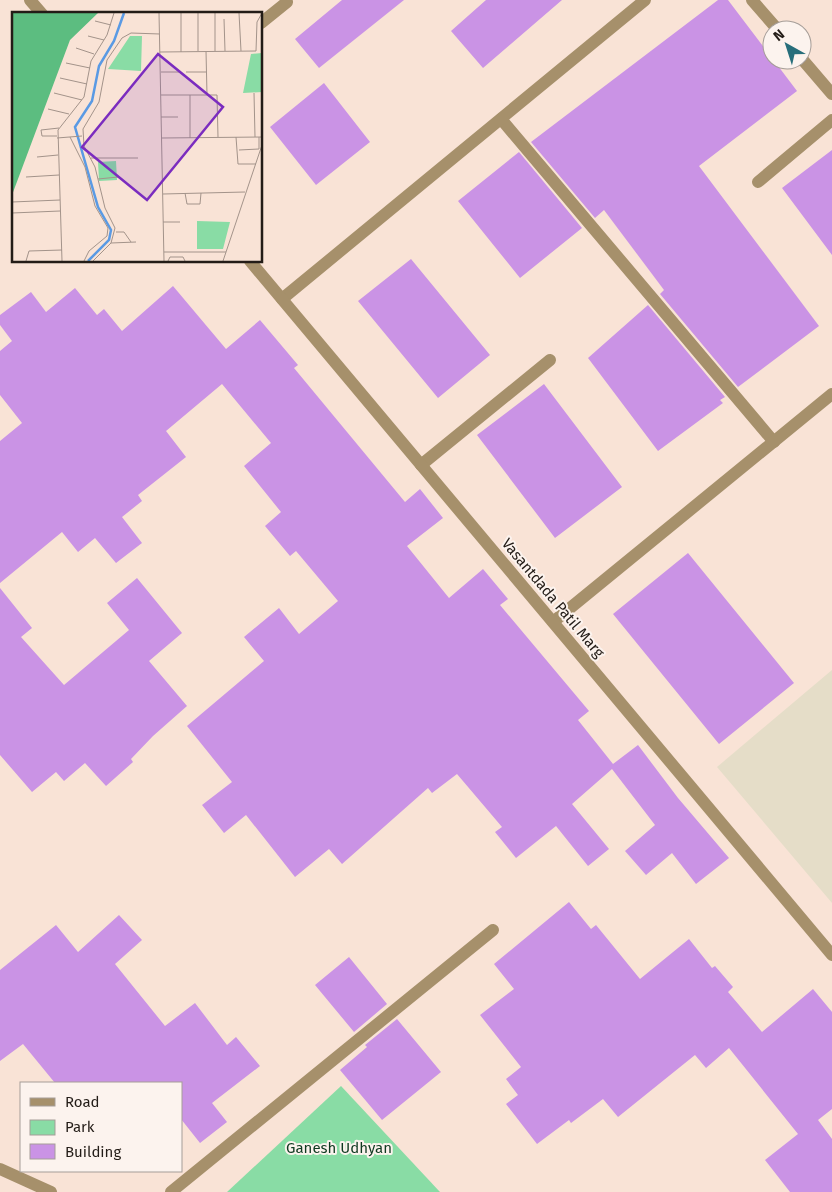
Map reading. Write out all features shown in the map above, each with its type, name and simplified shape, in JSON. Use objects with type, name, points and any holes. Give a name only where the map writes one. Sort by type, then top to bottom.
[{"type":"street","points":[[30,0],[40,12]]},
{"type":"street","points":[[752,0],[769,20]]},
{"type":"street","points":[[262,22],[287,2]]},
{"type":"street","points":[[282,299],[501,120],[638,2]]},
{"type":"street","points":[[811,70],[832,94]]},
{"type":"street","points":[[501,120],[774,442]]},
{"type":"street","points":[[758,182],[832,120]]},
{"type":"street","name":"Vasantdada Patil Marg","points":[[251,262],[832,955]]},
{"type":"street","points":[[421,465],[550,360]]},
{"type":"street","points":[[553,622],[832,394]]},
{"type":"street","points":[[171,1192],[493,930]]},
{"type":"street","points":[[0,1169],[51,1192]]},
{"type":"shaded area","points":[[832,670],[832,903],[717,767]]},
{"type":"green space","name":"Ganesh Udhyan","points":[[341,1086],[440,1192],[227,1192]]},
{"type":"building","points":[[342,0],[404,0],[319,68],[295,39]]},
{"type":"building","points":[[486,0],[562,0],[483,68],[451,31]]},
{"type":"building","points":[[718,0],[728,0],[762,45],[762,70],[781,70],[797,91],[699,166],[819,326],[738,387],[660,294],[664,290],[604,210],[595,218],[531,142]]},
{"type":"building","points":[[324,83],[370,142],[316,185],[270,127]]},
{"type":"building","points":[[832,150],[832,255],[782,188]]},
{"type":"building","points":[[519,152],[582,228],[520,278],[458,201]]},
{"type":"building","points":[[411,259],[490,355],[438,398],[358,301]]},
{"type":"building","points":[[173,286],[226,349],[260,320],[298,365],[294,368],[405,502],[420,489],[443,518],[407,546],[449,598],[483,569],[508,599],[500,605],[589,711],[578,720],[613,764],[638,745],[678,798],[729,858],[696,884],[672,853],[646,875],[625,851],[655,825],[612,769],[572,804],[609,849],[588,866],[556,826],[516,858],[495,832],[502,827],[457,774],[432,793],[428,788],[342,864],[329,849],[295,877],[246,815],[224,833],[202,805],[232,782],[187,726],[264,661],[244,637],[279,608],[299,634],[338,601],[296,551],[290,556],[265,526],[281,512],[244,466],[271,443],[222,384],[166,431],[186,457],[138,495],[142,501],[122,517],[142,543],[116,563],[95,538],[78,552],[62,532],[0,583],[0,441],[22,423],[0,395],[0,351],[12,341],[0,325],[0,315],[31,292],[46,312],[75,288],[97,315],[104,309],[122,331]]},
{"type":"building","points":[[648,305],[725,397],[720,400],[723,403],[658,451],[588,358]]},
{"type":"building","points":[[544,384],[622,487],[555,538],[477,435]]},
{"type":"building","points":[[688,553],[794,683],[719,744],[613,614]]},
{"type":"building","points":[[137,578],[182,633],[149,661],[187,706],[153,736],[131,759],[133,762],[106,786],[85,763],[64,781],[56,772],[32,792],[0,755],[0,588],[32,628],[21,637],[64,685],[129,630],[107,603]]},
{"type":"building","points":[[569,902],[591,929],[596,925],[640,979],[689,939],[712,968],[715,966],[733,987],[728,992],[762,1032],[813,989],[832,1012],[832,1109],[818,1120],[832,1139],[832,1192],[790,1192],[765,1160],[798,1134],[729,1048],[706,1068],[695,1055],[618,1117],[603,1099],[571,1123],[569,1120],[537,1144],[506,1104],[518,1095],[506,1079],[521,1067],[480,1015],[514,989],[494,964]]},
{"type":"building","points":[[119,915],[142,940],[115,964],[165,1026],[195,1003],[227,1045],[236,1037],[260,1066],[212,1103],[227,1122],[200,1143],[182,1120],[182,1082],[54,1082],[23,1044],[0,1061],[0,970],[56,925],[78,952]]},
{"type":"building","points":[[349,957],[387,1004],[354,1032],[315,985]]},
{"type":"building","points":[[397,1019],[441,1072],[382,1120],[340,1070],[367,1047],[365,1045]]}]
